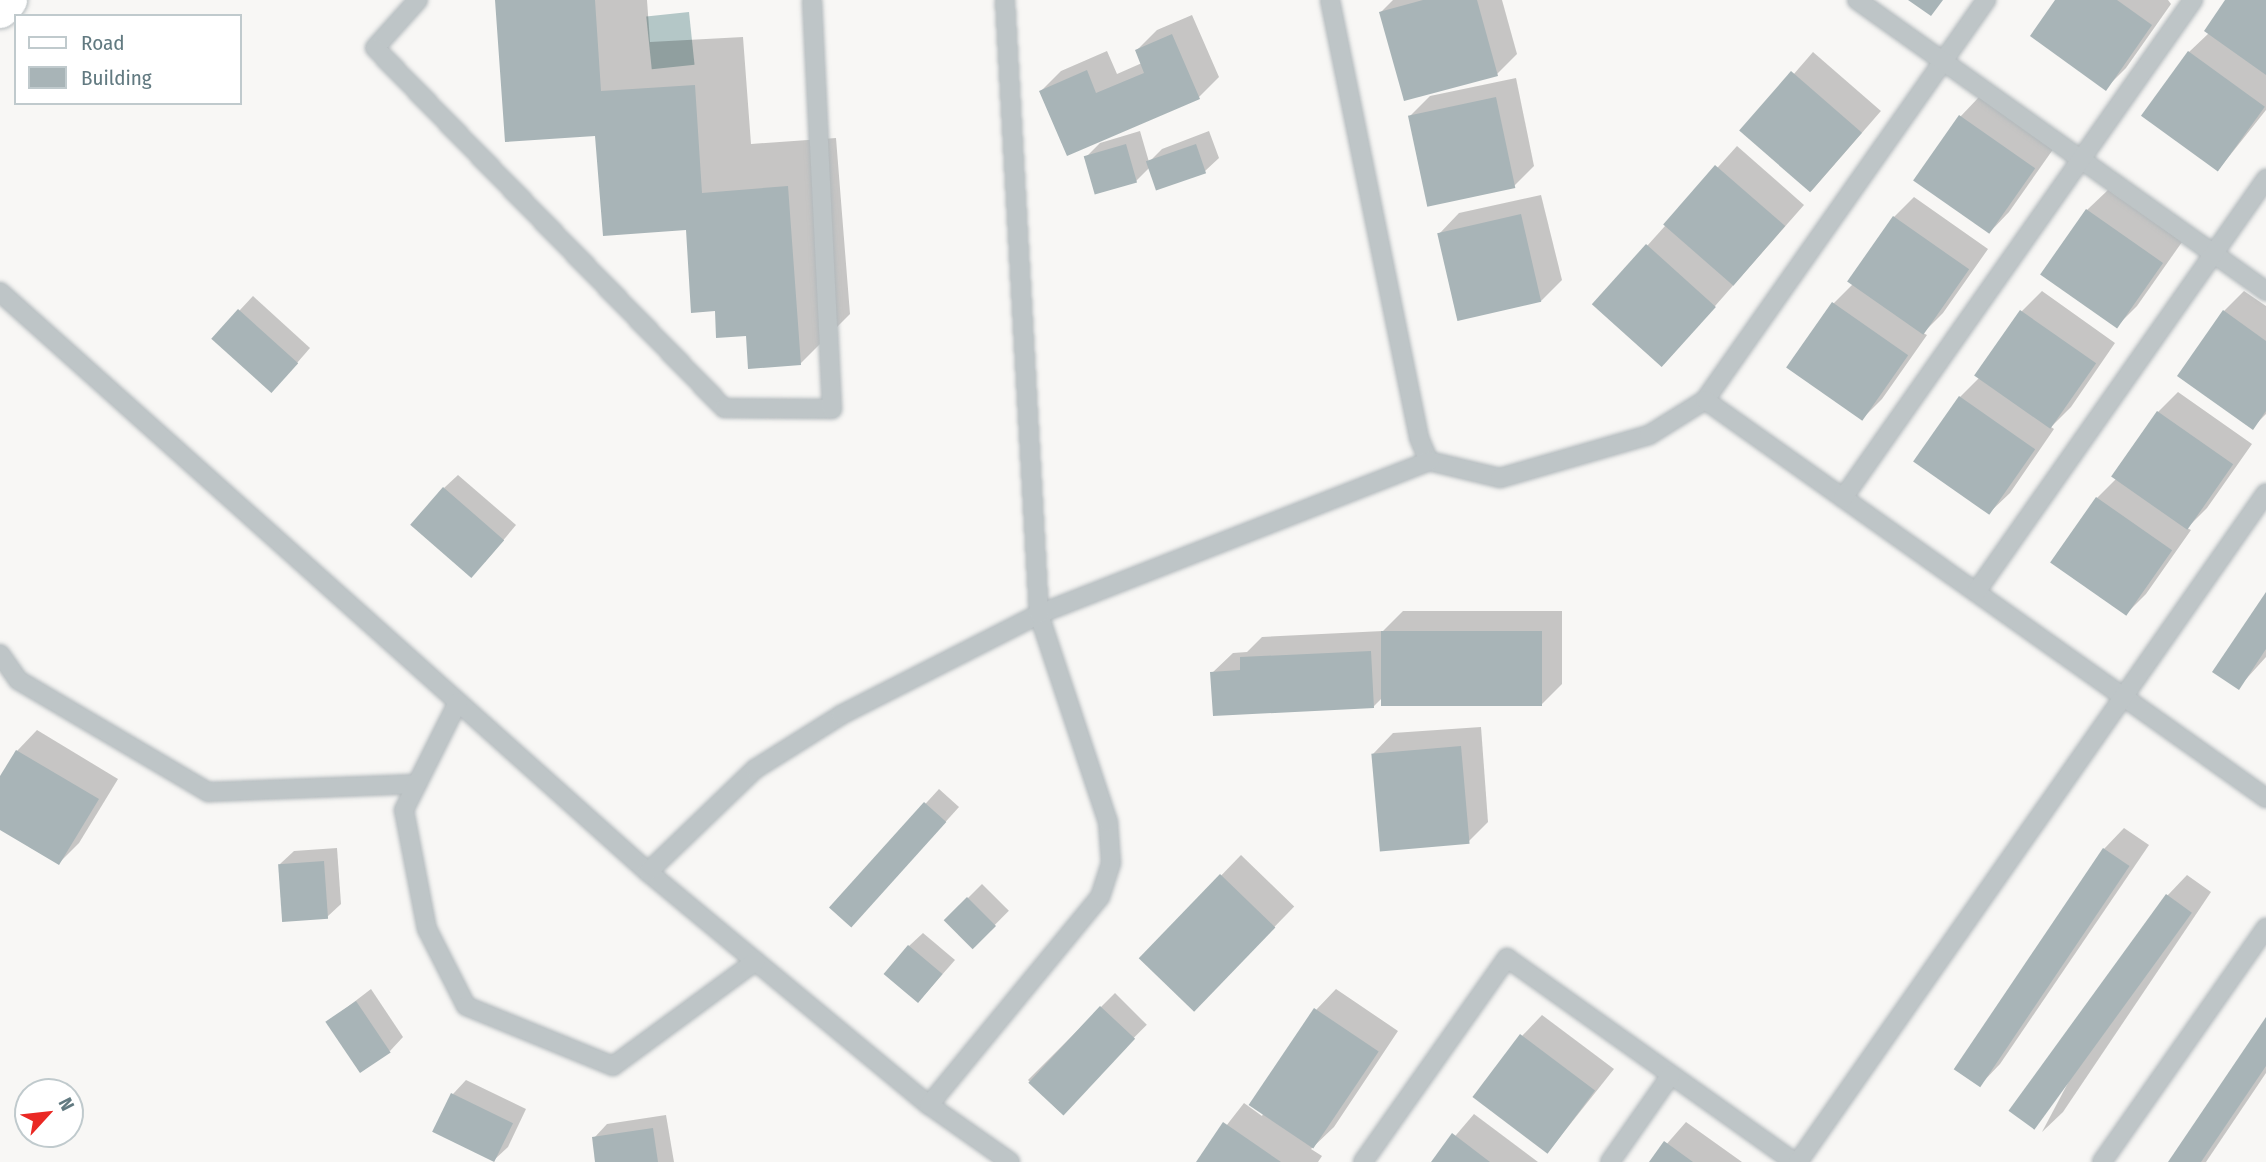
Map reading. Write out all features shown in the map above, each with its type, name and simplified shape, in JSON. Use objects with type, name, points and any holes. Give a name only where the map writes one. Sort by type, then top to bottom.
[{"type":"main road","points":[[0,9],[8,0]]},
{"type":"lane","points":[[418,0],[375,48],[724,408],[832,409],[812,0]]},
{"type":"lane","points":[[929,1105],[1100,897],[1111,863],[1108,822],[1039,614],[1005,0]]},
{"type":"lane","points":[[1330,0],[1419,438],[1429,461]]},
{"type":"lane","points":[[1857,0],[2266,291]]},
{"type":"lane","points":[[648,872],[755,769],[841,715],[1039,614],[1429,461],[1500,478],[1649,435],[1705,401],[1986,0]]},
{"type":"lane","points":[[1843,498],[2193,0]]},
{"type":"lane","points":[[1976,592],[2266,180]]},
{"type":"lane","points":[[0,292],[648,872],[929,1105],[1010,1162]]},
{"type":"lane","points":[[1705,401],[2266,798]]},
{"type":"lane","points":[[1363,1162],[1507,958],[1796,1162],[2266,493]]},
{"type":"lane","points":[[0,654],[18,680],[208,792],[417,784]]},
{"type":"lane","points":[[457,702],[404,810],[426,929],[466,1006],[613,1066],[756,961]]},
{"type":"lane","points":[[2102,1162],[2266,928]]},
{"type":"lane","points":[[1610,1162],[1671,1074]]},
{"type":"shaded area","points":[[689,12],[695,65],[652,69],[646,16]]},
{"type":"building","points":[[495,0],[595,0],[601,91],[695,85],[702,193],[788,186],[801,365],[748,369],[746,336],[716,338],[715,311],[691,313],[686,230],[603,236],[595,136],[505,142]]},
{"type":"building","points":[[1423,0],[1477,0],[1498,76],[1404,101],[1379,12]]},
{"type":"building","points":[[1908,0],[1943,0],[1931,16]]},
{"type":"building","points":[[2055,0],[2117,0],[2152,25],[2106,91],[2030,36]]},
{"type":"building","points":[[2225,0],[2266,0],[2266,75],[2204,31]]},
{"type":"building","points":[[1172,34],[1200,99],[1067,156],[1039,91],[1087,70],[1096,93],[1144,73],[1135,50]]},
{"type":"building","points":[[2188,51],[2265,107],[2218,172],[2141,116]]},
{"type":"building","points":[[1791,71],[1862,133],[1810,192],[1739,131]]},
{"type":"building","points":[[1496,97],[1515,188],[1427,207],[1408,116]]},
{"type":"building","points":[[1959,115],[2035,168],[1989,234],[1913,181]]},
{"type":"building","points":[[1126,144],[1137,182],[1095,195],[1084,156]]},
{"type":"building","points":[[1196,144],[1206,173],[1156,191],[1146,161]]},
{"type":"building","points":[[1715,165],[1785,226],[1733,286],[1663,225]]},
{"type":"building","points":[[2086,209],[2163,263],[2117,328],[2040,275]]},
{"type":"building","points":[[1521,214],[1541,302],[1457,321],[1437,233]]},
{"type":"building","points":[[1893,216],[1969,269],[1923,335],[1847,282]]},
{"type":"building","points":[[1646,244],[1716,307],[1662,367],[1592,304]]},
{"type":"building","points":[[1832,302],[1908,355],[1862,421],[1786,368]]},
{"type":"building","points":[[238,309],[298,363],[271,393],[211,339]]},
{"type":"building","points":[[2020,310],[2096,363],[2050,429],[1974,376]]},
{"type":"building","points":[[2223,310],[2266,341],[2266,411],[2253,430],[2177,376]]},
{"type":"building","points":[[1959,396],[2035,449],[1989,515],[1913,462]]},
{"type":"building","points":[[2157,411],[2233,464],[2187,530],[2111,477]]},
{"type":"building","points":[[443,487],[504,540],[471,578],[410,525]]},
{"type":"building","points":[[2096,497],[2172,550],[2126,616],[2050,563]]},
{"type":"building","points":[[2266,592],[2266,649],[2239,690],[2212,672]]},
{"type":"building","points":[[1381,631],[1542,631],[1542,706],[1381,706]]},
{"type":"building","points":[[1371,651],[1374,708],[1213,716],[1210,672],[1240,670],[1240,657]]},
{"type":"building","points":[[1461,746],[1470,844],[1380,851],[1371,754]]},
{"type":"building","points":[[16,750],[99,799],[59,865],[0,830],[0,776]]},
{"type":"building","points":[[924,802],[946,822],[851,928],[829,908]]},
{"type":"building","points":[[2103,848],[2130,866],[1980,1087],[1954,1069]]},
{"type":"building","points":[[324,861],[328,919],[282,922],[278,864]]},
{"type":"building","points":[[1220,874],[1275,927],[1194,1012],[1139,958]]},
{"type":"building","points":[[2166,894],[2192,913],[2034,1130],[2008,1111]]},
{"type":"building","points":[[967,897],[996,926],[973,949],[944,920]]},
{"type":"building","points":[[908,945],[942,974],[918,1003],[884,974]]},
{"type":"building","points":[[356,1001],[391,1052],[360,1073],[325,1022]]},
{"type":"building","points":[[1100,1006],[1135,1039],[1063,1116],[1028,1083]]},
{"type":"building","points":[[1314,1008],[1379,1052],[1313,1149],[1249,1105]]},
{"type":"building","points":[[2266,1017],[2266,1066],[2201,1162],[2168,1162]]},
{"type":"building","points":[[1520,1034],[1595,1091],[1548,1154],[1472,1097]]},
{"type":"building","points":[[451,1093],[513,1123],[494,1162],[432,1132]]},
{"type":"building","points":[[1223,1122],[1281,1162],[1196,1162]]},
{"type":"building","points":[[653,1128],[658,1162],[595,1162],[592,1137]]},
{"type":"building","points":[[1452,1133],[1490,1162],[1431,1162]]},
{"type":"building","points":[[1664,1141],[1693,1162],[1649,1162]]}]
